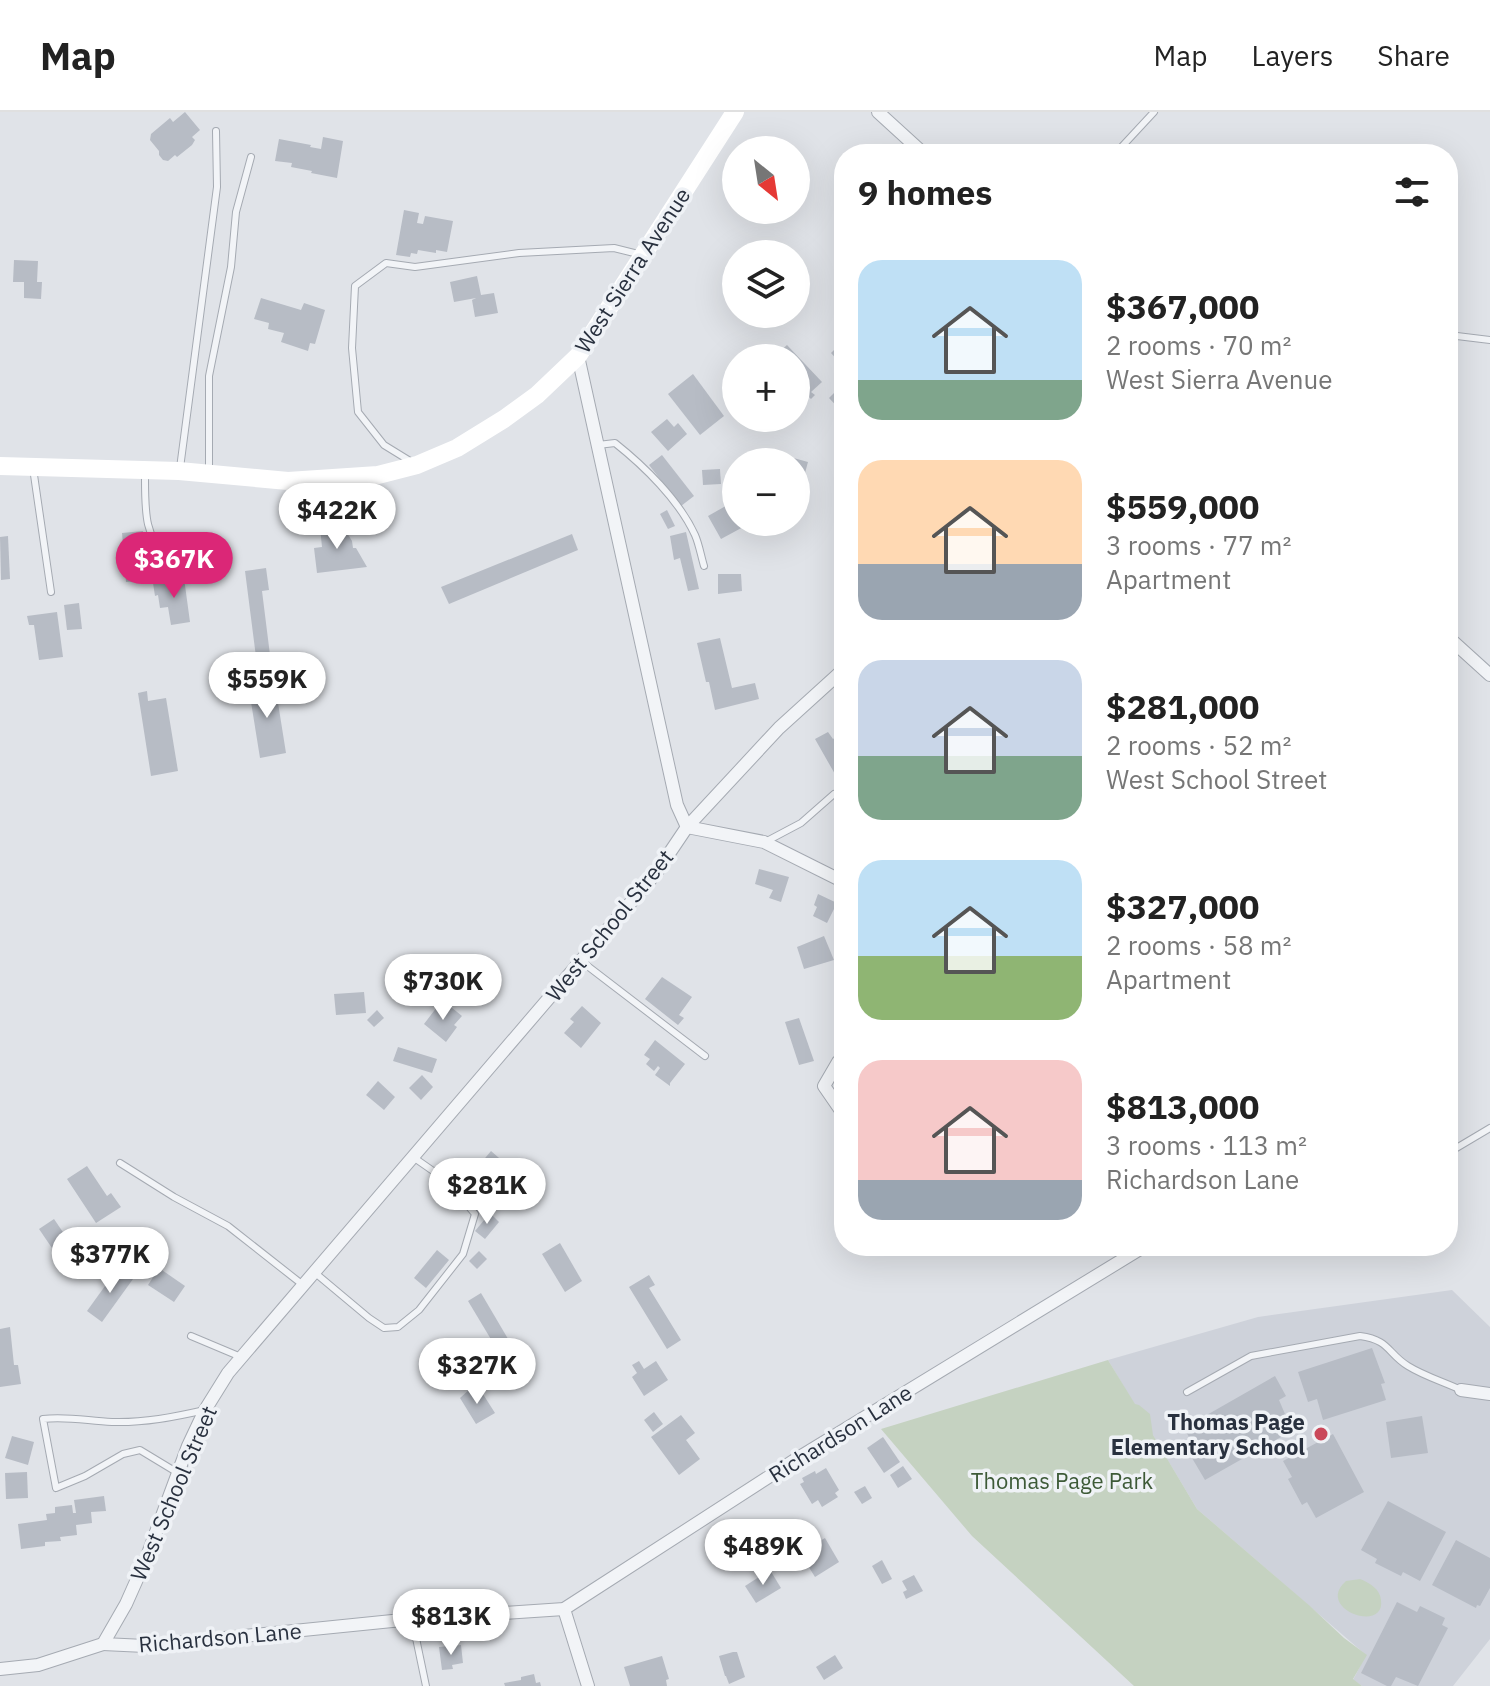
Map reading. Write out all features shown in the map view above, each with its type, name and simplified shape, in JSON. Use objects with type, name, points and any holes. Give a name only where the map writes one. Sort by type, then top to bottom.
[{"type":"main road","name":"West Sierra Avenue","points":[[0,466],[179,471],[288,481],[378,475],[417,465],[457,448],[537,395],[578,356],[735,112]]},
{"type":"street","points":[[878,112],[913,144]]},
{"type":"street","name":"West School Street","points":[[103,1644],[141,1571],[188,1446],[228,1373],[656,873],[687,827],[677,805],[578,356]]},
{"type":"street","points":[[1458,646],[1490,675]]},
{"type":"street","points":[[687,827],[779,728],[834,678]]},
{"type":"street","points":[[687,827],[764,842],[834,877]]},
{"type":"street","points":[[834,1069],[824,1086],[834,1100]]},
{"type":"street","name":"Richardson Lane","points":[[103,1644],[145,1646],[412,1619],[564,1609],[798,1458],[1129,1256]]},
{"type":"street","points":[[1461,1390],[1490,1394]]},
{"type":"street","points":[[564,1609],[588,1686]]},
{"type":"street","points":[[0,1669],[38,1665],[103,1644]]},
{"type":"lane","points":[[1124,144],[1154,112]]},
{"type":"lane","points":[[179,471],[217,187],[216,131]]},
{"type":"lane","points":[[209,474],[209,376],[231,267],[236,212],[251,157]]},
{"type":"lane","points":[[417,465],[384,445],[358,412],[352,348],[355,286],[386,263],[415,267],[519,253],[614,248],[642,255]]},
{"type":"lane","points":[[1458,336],[1490,340]]},
{"type":"lane","points":[[598,445],[615,443],[657,482],[685,517],[695,536],[704,566]]},
{"type":"lane","points":[[33,468],[51,592]]},
{"type":"lane","points":[[145,470],[150,534],[170,566]]},
{"type":"lane","points":[[764,842],[801,823],[834,794]]},
{"type":"lane","points":[[581,961],[705,1056]]},
{"type":"lane","points":[[1458,1147],[1490,1128]]},
{"type":"lane","points":[[314,1272],[384,1328],[398,1327],[419,1310],[463,1254],[475,1214],[446,1180],[413,1157]]},
{"type":"lane","points":[[120,1163],[228,1226],[303,1285]]},
{"type":"lane","points":[[191,1336],[241,1357]]},
{"type":"lane","points":[[1187,1392],[1251,1356],[1360,1336],[1375,1338],[1406,1365],[1461,1390]]},
{"type":"lane","points":[[178,1473],[140,1450],[123,1454],[85,1476],[56,1488],[43,1419],[159,1421],[205,1410]]},
{"type":"lane","points":[[412,1619],[426,1686]]},
{"type":"shaded area","name":"Thomas Page Elementary School","points":[[1452,1290],[1490,1327],[1490,1639],[1453,1686],[1362,1686],[1353,1680],[1366,1655],[1197,1509],[1108,1360],[1258,1317]]},
{"type":"green space","name":"Thomas Page Park","points":[[1108,1360],[1135,1404],[1150,1414],[1153,1435],[1197,1509],[1367,1655],[1353,1679],[1362,1686],[1134,1686],[972,1536],[881,1429]]},
{"type":"green space","points":[[1360,1579],[1379,1593],[1380,1610],[1373,1615],[1353,1614],[1339,1601],[1339,1591],[1346,1581]]},
{"type":"building","points":[[185,112],[200,130],[192,137],[195,140],[192,145],[177,157],[163,160],[150,140],[151,134],[170,118],[173,122]]},
{"type":"building","points":[[323,137],[343,141],[337,178],[291,167],[292,163],[275,161],[279,139],[321,149]]},
{"type":"building","points":[[404,210],[419,213],[417,223],[423,224],[425,216],[453,221],[447,252],[418,250],[410,257],[396,255]]},
{"type":"building","points":[[14,260],[38,261],[37,282],[42,282],[41,299],[24,298],[24,282],[13,282]]},
{"type":"building","points":[[477,276],[481,295],[494,293],[498,313],[475,317],[472,300],[476,298],[454,302],[450,282]]},
{"type":"building","points":[[261,298],[301,310],[304,303],[325,310],[315,344],[310,343],[308,351],[281,342],[284,333],[268,329],[269,323],[254,319]]},
{"type":"building","points":[[810,369],[822,382],[811,392],[815,395],[811,399]]},
{"type":"building","points":[[693,374],[722,418],[700,435],[668,394]]},
{"type":"building","points":[[667,419],[674,427],[678,423],[687,434],[668,451],[651,432]]},
{"type":"building","points":[[662,455],[694,496],[681,506],[649,465]]},
{"type":"building","points":[[720,469],[721,484],[703,485],[702,470]]},
{"type":"building","points":[[722,508],[722,536],[727,536],[721,539],[708,516]]},
{"type":"building","points":[[667,510],[675,526],[668,529],[660,514]]},
{"type":"building","points":[[342,525],[367,567],[317,573],[314,548],[322,547],[320,527]]},
{"type":"building","points":[[143,531],[148,580],[126,582],[122,533]]},
{"type":"building","points":[[686,532],[699,589],[688,591],[680,558],[674,560],[670,536]]},
{"type":"building","points":[[572,534],[578,550],[449,604],[441,587]]},
{"type":"building","points":[[8,536],[10,579],[1,580],[0,537]]},
{"type":"building","points":[[266,568],[269,590],[262,591],[270,655],[256,657],[245,571]]},
{"type":"building","points":[[718,574],[741,574],[742,591],[718,594]]},
{"type":"building","points":[[184,578],[190,622],[171,625],[168,607],[160,608],[153,583]]},
{"type":"building","points":[[79,603],[82,629],[67,630],[64,605]]},
{"type":"building","points":[[57,612],[63,657],[39,660],[34,625],[29,625],[27,616]]},
{"type":"building","points":[[720,638],[732,688],[755,683],[759,699],[715,710],[697,643]]},
{"type":"building","points":[[275,684],[286,753],[260,758],[246,688]]},
{"type":"building","points":[[147,691],[148,701],[166,698],[178,771],[151,776],[138,693]]},
{"type":"building","points":[[828,732],[834,738],[834,772],[815,739]]},
{"type":"building","points":[[759,869],[789,877],[781,902],[769,898],[773,890],[755,884]]},
{"type":"building","points":[[818,894],[834,902],[827,923],[813,916],[817,907],[814,905]]},
{"type":"building","points":[[824,936],[834,960],[804,969],[797,947]]},
{"type":"building","points":[[662,977],[692,997],[679,1015],[684,1018],[678,1025],[645,999]]},
{"type":"building","points":[[364,992],[366,1013],[336,1015],[334,994]]},
{"type":"building","points":[[446,1003],[462,1016],[446,1042],[424,1024],[437,1007],[441,1010]]},
{"type":"building","points":[[582,1006],[601,1023],[581,1048],[564,1033],[574,1022],[570,1019]]},
{"type":"building","points":[[377,1010],[384,1018],[374,1027],[367,1020]]},
{"type":"building","points":[[799,1018],[814,1061],[799,1065],[785,1022]]},
{"type":"building","points":[[655,1040],[685,1064],[670,1086],[655,1075],[660,1068],[658,1066],[654,1071],[646,1064],[650,1059],[644,1055]]},
{"type":"building","points":[[398,1047],[437,1059],[432,1073],[393,1061]]},
{"type":"building","points":[[422,1075],[433,1087],[421,1100],[409,1088]]},
{"type":"building","points":[[378,1081],[395,1097],[384,1110],[366,1095]]},
{"type":"building","points":[[491,1151],[521,1177],[501,1196],[491,1188],[494,1185],[475,1170]]},
{"type":"building","points":[[87,1166],[107,1196],[111,1193],[121,1207],[96,1223],[67,1179]]},
{"type":"building","points":[[490,1213],[499,1222],[485,1239],[475,1231]]},
{"type":"building","points":[[54,1219],[69,1241],[54,1251],[39,1229]]},
{"type":"building","points":[[560,1243],[582,1281],[565,1292],[542,1254]]},
{"type":"building","points":[[437,1250],[449,1260],[426,1288],[414,1278]]},
{"type":"building","points":[[479,1251],[487,1259],[477,1269],[469,1261]]},
{"type":"building","points":[[118,1268],[133,1279],[102,1322],[87,1311]]},
{"type":"building","points":[[159,1268],[185,1286],[174,1302],[148,1285]]},
{"type":"building","points":[[649,1275],[655,1285],[649,1288],[681,1340],[667,1349],[629,1287]]},
{"type":"building","points":[[481,1293],[514,1349],[501,1356],[468,1301]]},
{"type":"building","points":[[10,1327],[14,1365],[18,1365],[21,1384],[0,1387],[0,1329]]},
{"type":"building","points":[[1372,1348],[1385,1383],[1381,1384],[1386,1400],[1323,1420],[1317,1399],[1308,1402],[1298,1372]]},
{"type":"building","points":[[639,1361],[644,1369],[656,1361],[668,1380],[644,1396],[632,1377],[637,1373],[632,1365]]},
{"type":"building","points":[[1275,1376],[1286,1396],[1279,1400],[1285,1414],[1272,1421],[1281,1437],[1205,1480],[1192,1458],[1199,1455],[1184,1428]]},
{"type":"building","points":[[471,1388],[475,1395],[481,1391],[495,1413],[476,1424],[460,1398]]},
{"type":"building","points":[[654,1412],[663,1424],[653,1432],[644,1420]]},
{"type":"building","points":[[681,1415],[695,1433],[686,1440],[700,1459],[679,1475],[651,1437]]},
{"type":"building","points":[[1422,1416],[1428,1453],[1391,1458],[1386,1422]]},
{"type":"building","points":[[1333,1434],[1364,1492],[1316,1518],[1307,1502],[1302,1505],[1288,1479],[1292,1477],[1283,1461]]},
{"type":"building","points":[[12,1436],[34,1442],[28,1465],[5,1458]]},
{"type":"building","points":[[883,1437],[900,1462],[884,1473],[867,1448]]},
{"type":"building","points":[[903,1466],[912,1479],[898,1488],[890,1475]]},
{"type":"building","points":[[826,1468],[839,1490],[835,1493],[838,1497],[822,1507],[818,1500],[812,1504],[800,1484],[804,1482],[802,1478]]},
{"type":"building","points":[[27,1472],[28,1498],[6,1499],[5,1473]]},
{"type":"building","points":[[865,1486],[872,1498],[862,1504],[854,1492]]},
{"type":"building","points":[[104,1496],[106,1511],[91,1512],[92,1523],[76,1525],[77,1535],[60,1537],[61,1541],[45,1542],[45,1546],[21,1549],[18,1524],[47,1520],[46,1514],[55,1513],[55,1507],[72,1505],[73,1513],[76,1513],[74,1500]]},
{"type":"building","points":[[1388,1501],[1446,1532],[1420,1581],[1403,1572],[1401,1576],[1375,1563],[1377,1559],[1361,1550]]},
{"type":"building","points":[[768,1522],[779,1541],[772,1545],[780,1559],[764,1568],[745,1536]]},
{"type":"building","points":[[825,1538],[839,1562],[815,1577],[800,1553]]},
{"type":"building","points":[[1456,1540],[1490,1558],[1490,1588],[1476,1608],[1432,1585]]},
{"type":"building","points":[[882,1560],[892,1579],[882,1584],[872,1566]]},
{"type":"building","points":[[770,1570],[781,1588],[756,1603],[745,1586]]},
{"type":"building","points":[[914,1575],[923,1591],[906,1599],[903,1592],[907,1590],[902,1581]]},
{"type":"building","points":[[1397,1602],[1417,1612],[1420,1606],[1445,1618],[1442,1625],[1448,1628],[1418,1686],[1396,1677],[1391,1686],[1387,1686],[1361,1673]]},
{"type":"building","points":[[461,1645],[463,1663],[452,1665],[453,1669],[442,1670],[439,1647]]},
{"type":"building","points":[[737,1652],[745,1677],[729,1684],[719,1656]]},
{"type":"building","points":[[835,1655],[843,1668],[824,1680],[816,1667]]},
{"type":"building","points":[[662,1656],[669,1679],[666,1680],[667,1686],[630,1686],[624,1667]]},
{"type":"building","points":[[534,1674],[536,1683],[540,1682],[541,1686],[505,1686],[504,1683]]},
{"type":"place","name":"Thomas Page Elementary School","points":[[1321,1434]]}]
